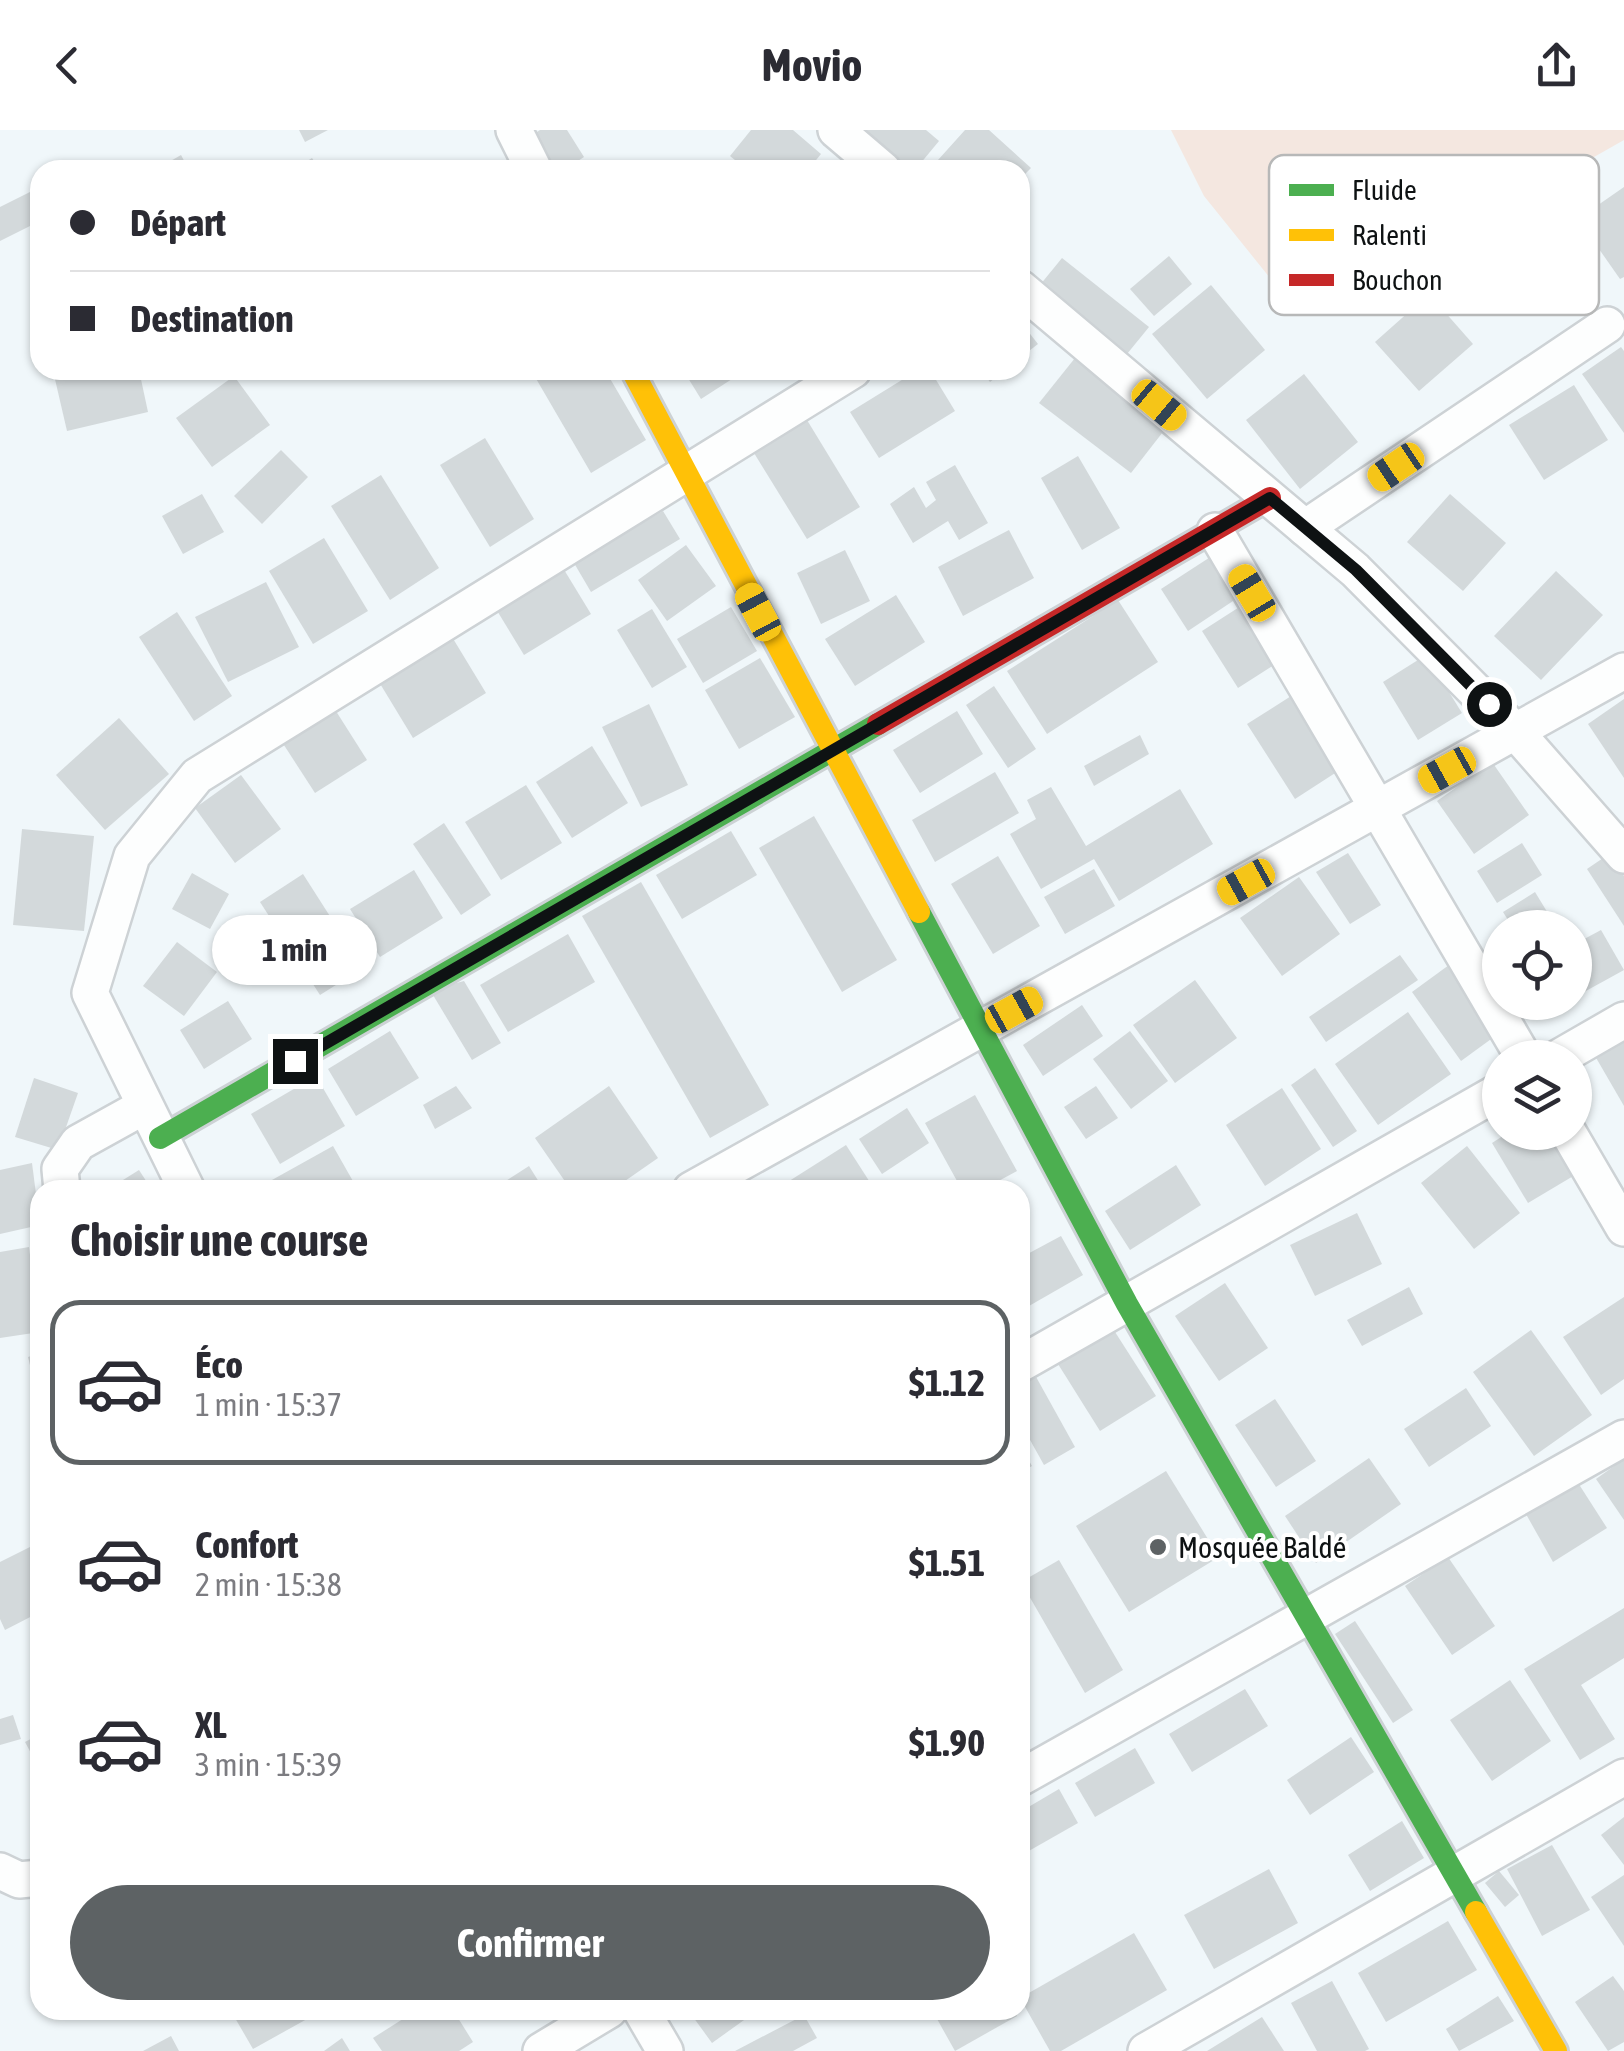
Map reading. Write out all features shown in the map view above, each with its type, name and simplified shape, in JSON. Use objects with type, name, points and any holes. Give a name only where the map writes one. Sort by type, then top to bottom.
[{"type":"street","points":[[514,130],[529,160]]},
{"type":"street","points":[[836,130],[870,160]]},
{"type":"street","points":[[1030,296],[1356,570],[1516,731],[1624,855]]},
{"type":"street","points":[[1306,528],[1607,325]]},
{"type":"street","points":[[637,380],[682,472],[1127,1304],[1556,2051]]},
{"type":"street","points":[[183,1180],[90,993],[132,856],[198,776],[835,380]]},
{"type":"street","points":[[160,1138],[1270,498]]},
{"type":"street","points":[[1215,531],[1513,1040]]},
{"type":"street","points":[[709,1180],[1624,671]]},
{"type":"street","points":[[1589,1040],[1624,1020]]},
{"type":"street","points":[[1030,1358],[1482,1101]]},
{"type":"street","points":[[61,1180],[60,1170],[78,1143],[144,1107]]},
{"type":"street","points":[[1578,1150],[1624,1228]]},
{"type":"street","points":[[1030,1772],[1624,1438]]},
{"type":"street","points":[[1146,2051],[1624,1777]]},
{"type":"street","points":[[0,1871],[19,1880],[30,1879]]},
{"type":"street","points":[[541,2051],[593,2020]]},
{"type":"street","points":[[647,2020],[665,2051]]},
{"type":"shaded area","points":[[1171,130],[1624,130],[1624,140],[1598,155],[1269,155],[1269,277],[1204,196]]},
{"type":"building","points":[[299,130],[328,130],[305,142]]},
{"type":"building","points":[[540,130],[567,130],[584,157],[547,160],[531,136]]},
{"type":"building","points":[[751,130],[793,130],[821,154],[816,160],[735,160],[730,156]]},
{"type":"building","points":[[860,130],[926,130],[939,141],[923,160],[895,160]]},
{"type":"building","points":[[965,130],[989,130],[1022,160],[938,160]]},
{"type":"building","points":[[1624,187],[1624,277],[1620,279],[1599,249],[1599,204]]},
{"type":"building","points":[[30,192],[30,226],[0,241],[0,207]]},
{"type":"building","points":[[1169,256],[1192,284],[1154,316],[1130,289]]},
{"type":"building","points":[[1062,258],[1149,327],[1127,354],[1040,285]]},
{"type":"building","points":[[1211,285],[1265,350],[1207,399],[1152,334]]},
{"type":"building","points":[[1405,315],[1447,315],[1473,344],[1419,391],[1375,342]]},
{"type":"building","points":[[1030,334],[1038,344],[1030,350]]},
{"type":"building","points":[[1621,347],[1624,351],[1624,433],[1582,374]]},
{"type":"building","points":[[1075,358],[1166,428],[1131,473],[1039,403]]},
{"type":"building","points":[[1304,374],[1358,442],[1300,489],[1246,420]]},
{"type":"building","points":[[55,380],[141,380],[148,412],[67,431]]},
{"type":"building","points":[[228,380],[237,380],[270,425],[212,467],[176,418]]},
{"type":"building","points":[[537,380],[611,380],[646,440],[591,473]]},
{"type":"building","points":[[689,380],[730,380],[701,399]]},
{"type":"building","points":[[902,380],[936,380],[955,411],[879,458],[850,412]]},
{"type":"building","points":[[1574,385],[1608,440],[1544,480],[1509,425]]},
{"type":"building","points":[[807,420],[860,507],[807,539],[754,453]]},
{"type":"building","points":[[485,438],[534,519],[490,547],[440,465]]},
{"type":"building","points":[[281,450],[308,477],[262,524],[234,496]]},
{"type":"building","points":[[1078,456],[1120,528],[1082,550],[1041,478]]},
{"type":"building","points":[[955,465],[988,523],[959,540],[948,521],[913,543],[890,504],[914,487],[926,508],[936,500],[926,482]]},
{"type":"building","points":[[381,475],[439,568],[390,600],[331,506]]},
{"type":"building","points":[[202,494],[224,532],[183,554],[162,516]]},
{"type":"building","points":[[1450,494],[1506,543],[1463,591],[1407,542]]},
{"type":"building","points":[[663,511],[680,539],[591,592],[574,563]]},
{"type":"building","points":[[1009,530],[1034,578],[963,616],[938,567]]},
{"type":"building","points":[[324,538],[368,611],[313,644],[269,571]]},
{"type":"building","points":[[686,545],[716,586],[667,621],[638,580]]},
{"type":"building","points":[[845,550],[870,601],[821,624],[797,573]]},
{"type":"building","points":[[1215,554],[1242,595],[1188,631],[1161,589]]},
{"type":"building","points":[[563,568],[591,614],[524,655],[496,609]]},
{"type":"building","points":[[1556,571],[1603,615],[1541,680],[1494,636]]},
{"type":"building","points":[[266,582],[299,647],[228,682],[195,617]]},
{"type":"building","points":[[896,595],[925,642],[855,686],[825,639]]},
{"type":"building","points":[[1118,600],[1158,662],[1047,734],[1007,671]]},
{"type":"building","points":[[1244,604],[1280,661],[1238,688],[1202,631]]},
{"type":"building","points":[[731,607],[757,651],[703,683],[677,639]]},
{"type":"building","points":[[652,609],[687,667],[652,688],[617,630]]},
{"type":"building","points":[[177,612],[232,696],[194,721],[139,637]]},
{"type":"building","points":[[449,632],[486,693],[413,738],[376,677]]},
{"type":"building","points":[[1426,655],[1462,713],[1418,740],[1383,682]]},
{"type":"building","points":[[760,658],[795,717],[739,749],[705,690]]},
{"type":"building","points":[[994,686],[1036,749],[1008,768],[966,705]]},
{"type":"building","points":[[1299,691],[1346,766],[1295,799],[1247,724]]},
{"type":"building","points":[[1624,699],[1624,778],[1588,724]]},
{"type":"building","points":[[649,704],[688,785],[641,807],[602,727]]},
{"type":"building","points":[[334,708],[367,760],[315,793],[282,742]]},
{"type":"building","points":[[957,711],[983,754],[920,793],[893,750]]},
{"type":"building","points":[[119,718],[169,774],[105,830],[56,775]]},
{"type":"building","points":[[1140,735],[1149,754],[1094,786],[1084,766]]},
{"type":"building","points":[[592,746],[628,803],[572,838],[536,782]]},
{"type":"building","points":[[1492,762],[1529,815],[1474,854],[1437,801]]},
{"type":"building","points":[[995,772],[1019,813],[935,862],[912,820]]},
{"type":"building","points":[[241,775],[281,829],[235,863],[195,808]]},
{"type":"building","points":[[526,785],[562,843],[501,880],[465,822]]},
{"type":"building","points":[[1051,787],[1086,846],[1180,789],[1213,844],[1119,901],[1094,859],[1041,889],[1010,834],[1036,819],[1027,800]]},
{"type":"building","points":[[814,816],[897,960],[842,992],[759,848]]},
{"type":"building","points":[[444,823],[491,895],[461,915],[413,844]]},
{"type":"building","points":[[22,829],[94,836],[84,931],[13,925]]},
{"type":"building","points":[[731,831],[757,875],[682,919],[656,875]]},
{"type":"building","points":[[1522,843],[1542,875],[1497,903],[1477,871]]},
{"type":"building","points":[[1348,853],[1381,905],[1350,924],[1316,872]]},
{"type":"building","points":[[1609,854],[1624,876],[1624,926],[1587,869]]},
{"type":"building","points":[[998,856],[1040,926],[993,954],[951,884]]},
{"type":"building","points":[[1094,869],[1115,906],[1065,934],[1044,897]]},
{"type":"building","points":[[414,870],[443,918],[380,957],[350,909]]},
{"type":"building","points":[[192,873],[229,894],[210,929],[172,909]]},
{"type":"building","points":[[303,874],[363,968],[320,995],[260,902]]},
{"type":"building","points":[[1299,877],[1340,934],[1282,976],[1240,918]]},
{"type":"building","points":[[641,882],[769,1105],[710,1138],[582,916]]},
{"type":"building","points":[[1535,892],[1546,910],[1506,910]]},
{"type":"building","points":[[1601,930],[1624,970],[1592,988],[1592,935]]},
{"type":"building","points":[[568,934],[595,982],[508,1032],[480,985]]},
{"type":"building","points":[[177,942],[217,972],[184,1016],[143,986]]},
{"type":"building","points":[[1400,955],[1418,980],[1326,1042],[1309,1017]]},
{"type":"building","points":[[1449,965],[1482,1011],[1482,1020],[1488,1020],[1498,1034],[1482,1040],[1482,1046],[1461,1061],[1412,992]]},
{"type":"building","points":[[1195,980],[1237,1038],[1175,1083],[1133,1025]]},
{"type":"building","points":[[464,981],[501,1043],[472,1060],[430,990]]},
{"type":"building","points":[[228,1001],[252,1039],[204,1069],[180,1030]]},
{"type":"building","points":[[1082,1005],[1103,1036],[1043,1076],[1023,1045]]},
{"type":"building","points":[[1408,1012],[1451,1074],[1378,1125],[1335,1064]]},
{"type":"building","points":[[390,1031],[419,1078],[356,1116],[328,1069]]},
{"type":"building","points":[[1130,1031],[1168,1081],[1131,1109],[1093,1059]]},
{"type":"building","points":[[1624,1038],[1624,1106],[1595,1056]]},
{"type":"building","points":[[1315,1068],[1357,1131],[1333,1147],[1291,1085]]},
{"type":"building","points":[[316,1076],[345,1126],[280,1164],[251,1114]]},
{"type":"building","points":[[34,1078],[78,1093],[58,1150],[15,1137]]},
{"type":"building","points":[[456,1086],[472,1108],[435,1129],[423,1105]]},
{"type":"building","points":[[609,1086],[658,1158],[626,1180],[564,1180],[535,1138]]},
{"type":"building","points":[[1096,1086],[1118,1118],[1086,1139],[1064,1107]]},
{"type":"building","points":[[1282,1088],[1321,1149],[1265,1186],[1226,1125]]},
{"type":"building","points":[[975,1095],[1017,1171],[1000,1180],[956,1180],[925,1123]]},
{"type":"building","points":[[907,1108],[929,1143],[882,1174],[859,1139]]},
{"type":"building","points":[[846,1145],[868,1180],[791,1180]]},
{"type":"building","points":[[333,1146],[352,1180],[272,1180]]},
{"type":"building","points":[[1467,1146],[1520,1213],[1474,1249],[1421,1183]]},
{"type":"building","points":[[1496,1150],[1560,1150],[1575,1175],[1528,1203]]},
{"type":"building","points":[[32,1163],[30,1227],[0,1234],[0,1170]]},
{"type":"building","points":[[1176,1165],[1201,1205],[1130,1250],[1105,1211]]},
{"type":"building","points":[[529,1166],[538,1180],[507,1180]]},
{"type":"building","points":[[139,1170],[146,1180],[123,1180]]},
{"type":"building","points":[[1357,1213],[1382,1264],[1315,1296],[1290,1245]]},
{"type":"building","points":[[1061,1236],[1083,1275],[1030,1305],[1030,1253]]},
{"type":"building","points":[[29,1247],[30,1334],[0,1338],[0,1252]]},
{"type":"building","points":[[1225,1283],[1268,1348],[1219,1381],[1175,1316]]},
{"type":"building","points":[[1409,1287],[1423,1314],[1362,1346],[1347,1320]]},
{"type":"building","points":[[1624,1297],[1624,1379],[1601,1395],[1563,1337]]},
{"type":"building","points":[[1108,1321],[1156,1396],[1100,1431],[1053,1356]]},
{"type":"building","points":[[1531,1330],[1592,1415],[1534,1456],[1473,1372]]},
{"type":"building","points":[[1035,1375],[1075,1447],[1044,1465],[1030,1440],[1030,1378]]},
{"type":"building","points":[[1466,1388],[1491,1426],[1429,1467],[1404,1429]]},
{"type":"building","points":[[1275,1399],[1316,1461],[1276,1487],[1235,1425]]},
{"type":"building","points":[[1369,1458],[1401,1504],[1316,1563],[1285,1516]]},
{"type":"building","points":[[1624,1459],[1624,1520],[1596,1479]]},
{"type":"building","points":[[1166,1471],[1219,1557],[1129,1612],[1076,1526]]},
{"type":"building","points":[[1573,1475],[1607,1528],[1553,1562],[1522,1507]]},
{"type":"building","points":[[30,1547],[30,1617],[5,1630],[0,1619],[0,1562]]},
{"type":"building","points":[[1448,1557],[1495,1626],[1452,1655],[1405,1586]]},
{"type":"building","points":[[1059,1560],[1123,1670],[1085,1693],[1030,1598],[1030,1577]]},
{"type":"building","points":[[1624,1608],[1624,1658],[1581,1685],[1615,1739],[1580,1760],[1524,1669]]},
{"type":"building","points":[[1355,1621],[1413,1710],[1393,1723],[1335,1634]]},
{"type":"building","points":[[1510,1680],[1551,1741],[1492,1781],[1450,1720]]},
{"type":"building","points":[[1245,1689],[1268,1726],[1192,1772],[1169,1734]]},
{"type":"building","points":[[13,1715],[21,1739],[0,1745],[0,1719]]},
{"type":"building","points":[[1351,1737],[1374,1772],[1310,1815],[1287,1780]]},
{"type":"building","points":[[1135,1748],[1155,1783],[1095,1817],[1075,1783]]},
{"type":"building","points":[[1059,1789],[1078,1823],[1030,1850],[1030,1806]]},
{"type":"building","points":[[1624,1817],[1624,1865],[1601,1835]]},
{"type":"building","points":[[1402,1821],[1424,1858],[1370,1891],[1348,1855]]},
{"type":"building","points":[[1552,1845],[1590,1910],[1542,1936],[1507,1869]]},
{"type":"building","points":[[1269,1869],[1298,1923],[1214,1969],[1184,1915]]},
{"type":"building","points":[[1499,1871],[1519,1895],[1505,1907],[1485,1883]]},
{"type":"building","points":[[1624,1875],[1624,1946],[1591,1897]]},
{"type":"building","points":[[1448,1921],[1477,1970],[1386,2022],[1358,1973]]},
{"type":"building","points":[[1134,1933],[1167,1990],[1061,2051],[1050,2051],[1030,2016],[1030,1992]]},
{"type":"building","points":[[1613,1976],[1624,1991],[1624,2042],[1608,2051],[1575,2002]]},
{"type":"building","points":[[1332,1981],[1369,2049],[1317,2051],[1291,2003]]},
{"type":"building","points":[[1498,1996],[1514,2021],[1459,2051],[1446,2029]]},
{"type":"building","points":[[1262,2017],[1284,2051],[1207,2051]]},
{"type":"building","points":[[236,2020],[305,2020],[253,2049]]},
{"type":"building","points":[[401,2020],[459,2020],[473,2042],[459,2051],[382,2051],[373,2038]]},
{"type":"building","points":[[695,2020],[744,2020],[712,2043]]},
{"type":"building","points":[[794,2020],[807,2020],[817,2038],[793,2051],[735,2051]]},
{"type":"building","points":[[938,2020],[1010,2020],[955,2051]]},
{"type":"building","points":[[171,2036],[179,2051],[143,2051]]},
{"type":"building","points":[[342,2038],[350,2051],[324,2051]]},
{"type":"traffic: fast","points":[[160,1138],[878,724]]},
{"type":"traffic: fast","points":[[919,912],[1127,1304],[1476,1912]]},
{"type":"traffic: slow","points":[[637,380],[919,912]]},
{"type":"traffic: slow","points":[[1476,1912],[1556,2051]]},
{"type":"traffic: jam","points":[[878,724],[1270,498]]},
{"type":"place","name":"Mosquée Baldé","points":[[1158,1547]]},
{"type":"route","points":[[295,1061],[1270,498],[1356,570],[1489,704]]}]
